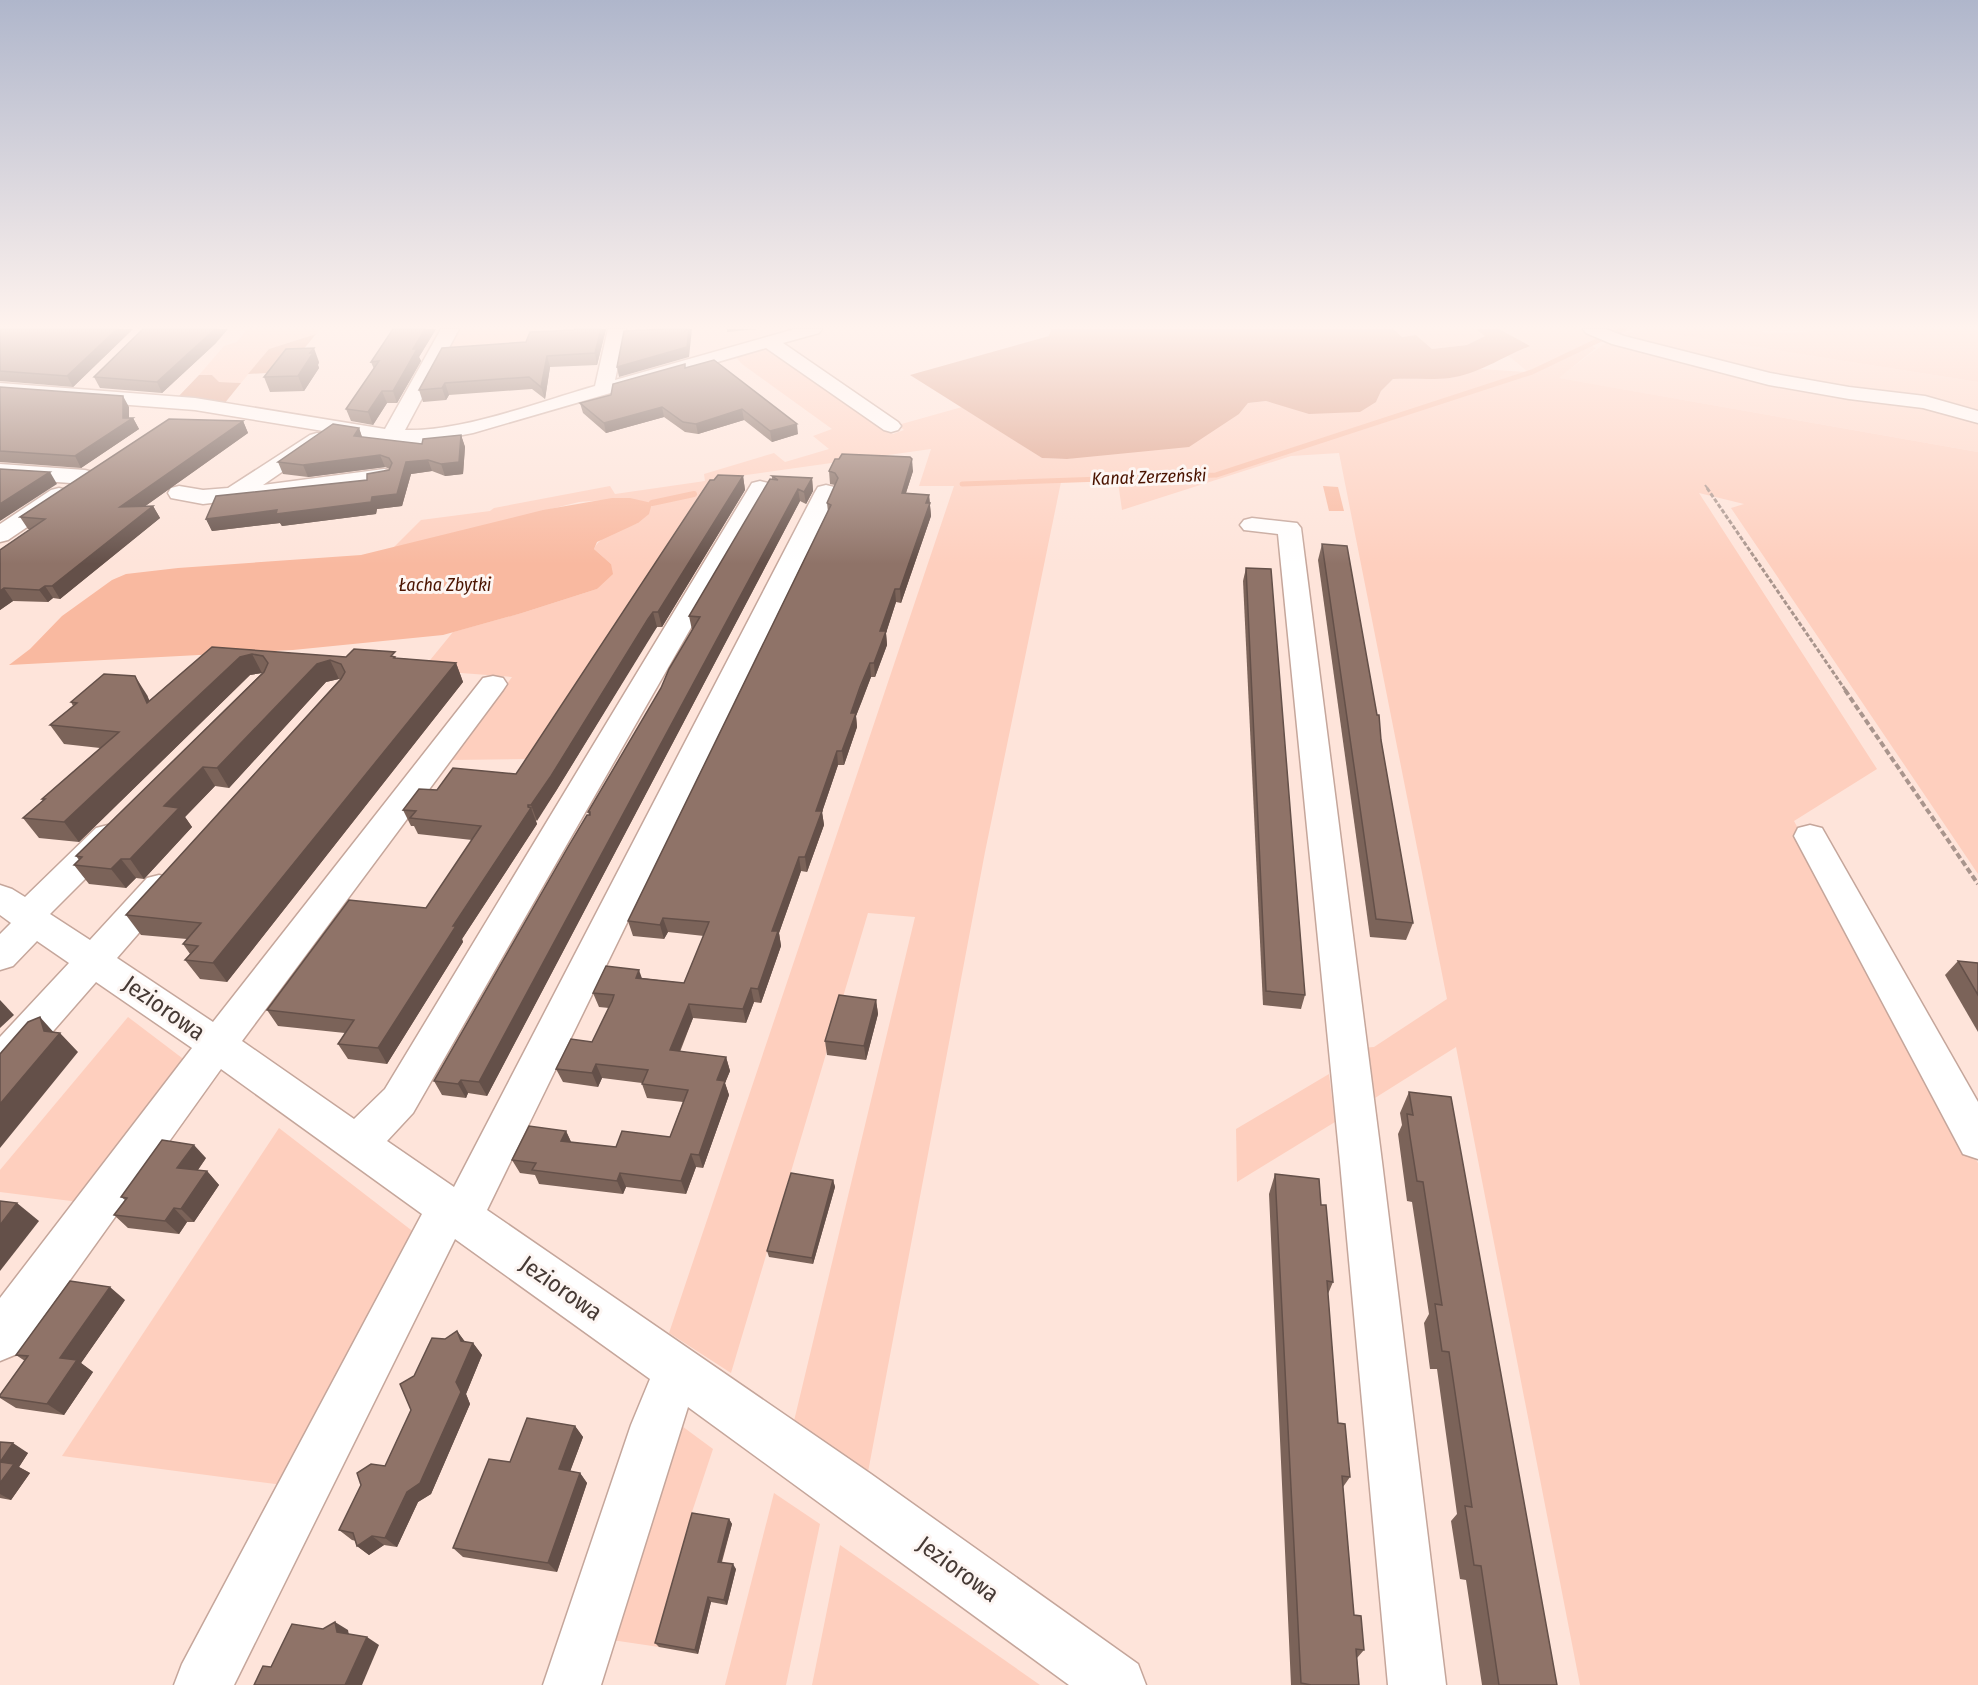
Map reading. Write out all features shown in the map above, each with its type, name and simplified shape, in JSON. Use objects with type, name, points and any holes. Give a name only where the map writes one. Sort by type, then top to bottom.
[{"type":"street","points":[[164,424],[189,408]]},
{"type":"street","points":[[217,408],[392,436],[421,437],[458,430],[537,408]]},
{"type":"street","points":[[392,436],[407,408]]},
{"type":"street","points":[[864,408],[891,426]]},
{"type":"street","points":[[1945,408],[1978,417]]},
{"type":"street","points":[[234,495],[333,427]]},
{"type":"street","points":[[0,471],[94,471],[0,535]]},
{"type":"street","points":[[179,493],[203,497],[234,495],[384,476]]},
{"type":"street","points":[[356,1144],[399,1101],[760,488]]},
{"type":"street","points":[[203,1685],[454,1213],[826,492]]},
{"type":"street","points":[[1252,525],[1289,528],[1361,1162],[1417,1685]]},
{"type":"street","points":[[0,1337],[217,1046],[493,684]]},
{"type":"street","points":[[0,956],[20,912],[129,815]]},
{"type":"street","points":[[1810,836],[1978,1141]]},
{"type":"street","points":[[0,1064],[181,863]]},
{"type":"street","name":"Jeziorowa","points":[[20,912],[217,1046],[852,1493],[1118,1685]]},
{"type":"street","points":[[572,1685],[656,1425],[678,1371]]},
{"type":"path","points":[[1705,485],[1978,884]]},
{"type":"shaded area","points":[[802,408],[855,408],[893,434],[904,430],[898,425],[963,408],[1042,458],[1068,459],[1239,414],[1244,408],[1727,408],[1978,452],[1978,874],[1731,508],[1744,504],[1699,493],[1877,769],[1794,821],[1978,1163],[1978,1685],[1580,1685],[1456,1047],[1367,1103],[1360,1048],[1374,1047],[1447,999],[1339,453],[1291,456],[1122,510],[1118,482],[1061,482],[985,852],[868,1472],[794,1421],[915,917],[868,913],[731,1373],[669,1333],[954,486],[919,486],[931,449],[711,480],[527,759],[451,760],[512,677],[422,670],[453,632],[597,589],[611,564],[594,549],[607,536],[638,523],[630,498],[579,502],[393,548],[421,520],[490,511],[494,508],[610,486],[615,494],[705,481],[704,474],[774,453],[785,462],[829,449],[813,436],[832,429]]},
{"type":"shaded area","points":[[962,408],[1244,408],[1239,414],[1189,447],[1067,459],[1042,458]]},
{"type":"shaded area","points":[[1288,408],[1367,408],[1360,412],[1309,414]]},
{"type":"shaded area","points":[[1726,408],[1978,408],[1978,452]]},
{"type":"shaded area","points":[[128,1017],[186,1061],[79,1202],[0,1192],[0,1170]]},
{"type":"shaded area","points":[[1329,1074],[1335,1122],[1237,1182],[1236,1129]]},
{"type":"shaded area","points":[[279,1128],[415,1233],[283,1485],[62,1456]]},
{"type":"shaded area","points":[[671,1418],[713,1449],[690,1518],[695,1518],[659,1647],[605,1639]]},
{"type":"shaded area","points":[[774,1493],[820,1524],[786,1685],[725,1685]]},
{"type":"shaded area","points":[[840,1545],[1040,1685],[812,1685]]},
{"type":"water","points":[[1323,486],[1338,487],[1344,511],[1329,511]]},
{"type":"water","name":"Łacha Zbytki","points":[[612,498],[630,498],[652,503],[649,514],[638,523],[597,542],[594,549],[611,564],[613,574],[597,589],[443,635],[293,650],[9,665],[30,649],[62,616],[112,580],[126,574],[361,555],[543,510]]},
{"type":"building","points":[[0,408],[123,408],[123,418],[133,418],[75,456],[0,451]]},
{"type":"building","points":[[347,408],[371,408],[368,412]]},
{"type":"building","points":[[586,408],[660,408],[604,423]]},
{"type":"building","points":[[663,408],[776,408],[797,424],[770,431],[742,409],[696,424],[683,422]]},
{"type":"building","points":[[169,419],[243,421],[120,507],[153,506],[52,586],[45,586],[39,590],[4,588],[0,591],[0,550],[45,519],[20,517]]},
{"type":"building","points":[[333,424],[359,428],[354,436],[422,444],[423,439],[461,435],[459,462],[441,464],[428,460],[406,462],[397,494],[372,497],[371,502],[276,514],[277,510],[206,519],[216,496],[367,480],[367,474],[389,470],[392,463],[389,458],[380,455],[303,465],[278,462]]},
{"type":"building","points":[[842,454],[910,457],[912,459],[902,493],[929,495],[926,503],[930,503],[900,589],[895,589],[880,631],[886,631],[874,663],[870,663],[860,687],[851,713],[856,713],[842,751],[837,751],[816,811],[822,811],[805,857],[799,857],[772,931],[778,931],[758,989],[751,988],[743,1009],[689,1004],[670,1050],[726,1057],[717,1080],[725,1081],[699,1155],[691,1154],[681,1181],[620,1173],[617,1181],[532,1170],[536,1163],[512,1160],[529,1126],[566,1131],[561,1141],[616,1147],[622,1131],[670,1137],[688,1090],[642,1084],[648,1070],[596,1064],[592,1073],[556,1069],[571,1039],[592,1042],[612,1001],[614,995],[593,993],[606,966],[639,970],[636,978],[684,983],[709,922],[663,918],[660,925],[628,921],[831,505],[827,503],[838,478],[835,473],[829,471],[835,459],[839,459]]},
{"type":"building","points":[[0,469],[50,472],[0,504]]},
{"type":"building","points":[[718,475],[743,476],[658,612],[653,612],[648,619],[551,776],[531,805],[528,805],[531,808],[453,926],[456,926],[378,1048],[338,1044],[354,1020],[267,1010],[349,900],[426,908],[481,826],[410,818],[416,811],[403,810],[419,789],[437,790],[453,768],[516,774],[710,480],[714,480]]},
{"type":"building","points":[[772,476],[812,478],[804,492],[798,489],[479,1082],[461,1080],[458,1084],[434,1081],[568,847],[587,815],[590,815],[588,812],[700,617],[689,616],[770,479],[778,480]]},
{"type":"building","points":[[1322,544],[1347,546],[1377,715],[1379,715],[1381,740],[1413,923],[1376,919]]},
{"type":"building","points":[[1246,568],[1271,569],[1305,995],[1266,991]]},
{"type":"building","points":[[212,647],[346,657],[354,649],[395,652],[391,656],[394,658],[456,663],[213,963],[185,960],[198,946],[183,944],[201,923],[126,915],[341,679],[345,672],[341,664],[330,660],[317,664],[217,768],[203,767],[164,806],[179,808],[130,859],[121,859],[111,869],[74,865],[82,857],[76,856],[264,672],[268,663],[263,656],[252,654],[240,657],[64,822],[23,818],[119,732],[50,725],[77,703],[71,702],[104,674],[135,676],[147,703]]},
{"type":"building","points":[[1958,961],[1978,963],[1978,995]]},
{"type":"building","points":[[839,995],[876,1000],[864,1046],[825,1041]]},
{"type":"building","points":[[40,1017],[44,1031],[60,1033],[0,1104],[0,1054],[28,1022]]},
{"type":"building","points":[[1409,1092],[1451,1097],[1557,1685],[1499,1685],[1481,1566],[1474,1565],[1465,1506],[1472,1507],[1449,1352],[1442,1351],[1435,1304],[1442,1305],[1423,1182],[1417,1181],[1410,1137],[1407,1114],[1413,1115]]},
{"type":"building","points":[[162,1140],[194,1145],[177,1168],[207,1171],[181,1209],[174,1208],[165,1221],[114,1215],[127,1198],[121,1197]]},
{"type":"building","points":[[791,1173],[833,1180],[812,1258],[767,1251]]},
{"type":"building","points":[[1275,1174],[1319,1179],[1321,1205],[1326,1205],[1333,1282],[1327,1281],[1338,1423],[1345,1424],[1350,1477],[1342,1476],[1354,1615],[1361,1616],[1364,1650],[1356,1649],[1359,1685],[1301,1683]]},
{"type":"building","points":[[0,1201],[17,1203],[0,1225]]},
{"type":"building","points":[[70,1281],[110,1287],[60,1358],[77,1360],[47,1404],[0,1397],[28,1356],[16,1355]]},
{"type":"building","points":[[457,1331],[461,1341],[473,1343],[456,1382],[461,1392],[420,1483],[407,1492],[385,1538],[372,1536],[357,1546],[353,1533],[339,1530],[361,1485],[357,1473],[371,1464],[385,1466],[411,1410],[400,1384],[414,1376],[432,1338],[445,1339]]},
{"type":"building","points":[[527,1418],[575,1426],[559,1469],[580,1473],[548,1563],[453,1548],[489,1459],[510,1462]]},
{"type":"building","points":[[0,1442],[13,1443],[0,1462]]},
{"type":"building","points":[[0,1462],[14,1464],[0,1483]]},
{"type":"building","points":[[692,1513],[729,1519],[718,1562],[733,1564],[724,1600],[708,1597],[695,1650],[655,1643]]},
{"type":"building","points":[[335,1622],[337,1632],[367,1637],[345,1685],[254,1685],[263,1666],[271,1667],[292,1624],[323,1629]]},
{"type":"waterway","name":"Kanał Zerzeński","points":[[962,484],[1216,475],[1423,408]]},
{"type":"waterway","name":"Kanał Zerzeński","points":[[652,503],[694,494]]}]
